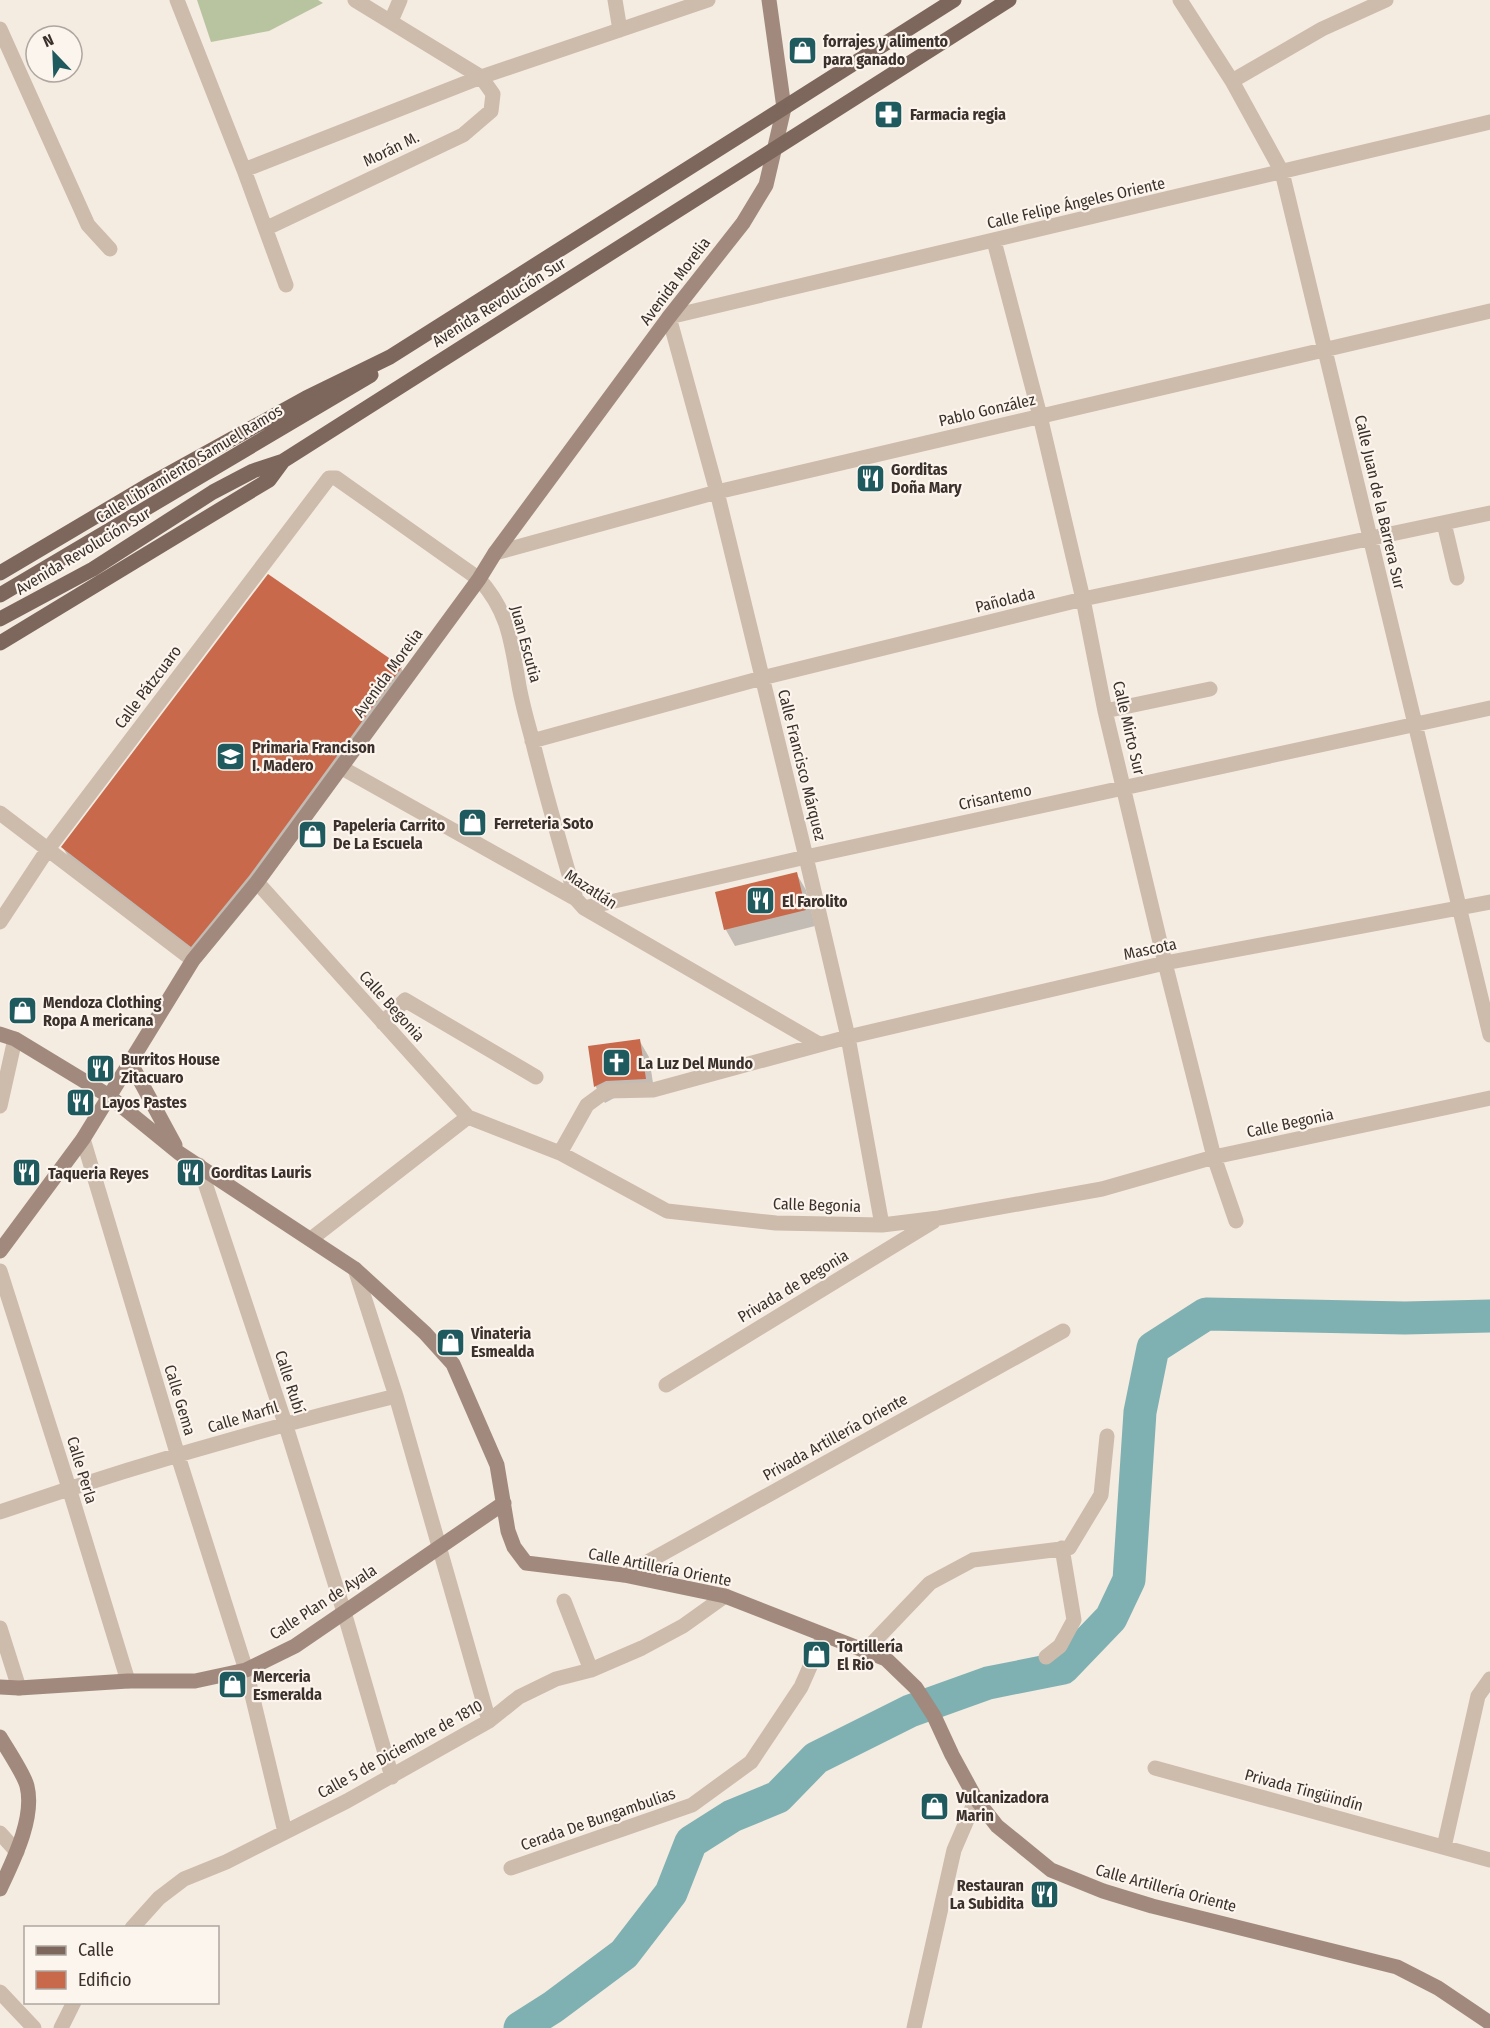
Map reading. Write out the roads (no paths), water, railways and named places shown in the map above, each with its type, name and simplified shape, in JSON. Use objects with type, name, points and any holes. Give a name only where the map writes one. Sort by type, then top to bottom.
[{"type":"main road","name":"Avenida Revolución Sur","points":[[0,573],[152,483],[306,399],[390,357],[954,0]]},
{"type":"main road","name":"Avenida Revolución Sur","points":[[0,619],[93,569],[213,492],[252,471],[283,461],[1010,0]]},
{"type":"main road","name":"Calle Libramiento Samuel Ramos","points":[[0,595],[354,387],[382,368],[390,357]]},
{"type":"main road","points":[[0,644],[269,480],[283,461]]},
{"type":"street","points":[[177,0],[267,228],[286,285]]},
{"type":"street","points":[[355,0],[481,77]]},
{"type":"street","points":[[391,21],[400,0]]},
{"type":"street","points":[[615,0],[620,30]]},
{"type":"street","points":[[244,170],[481,77],[708,0]]},
{"type":"street","points":[[769,0],[784,108]]},
{"type":"street","name":"Calle Juan de la Barrera Sur","points":[[1180,0],[1232,81],[1282,172],[1490,1035]]},
{"type":"street","points":[[1232,81],[1323,29],[1386,0]]},
{"type":"street","points":[[0,28],[88,225],[110,249]]},
{"type":"street","name":"Morán M.","points":[[267,228],[463,135],[491,111],[493,94],[481,77]]},
{"type":"street","name":"Avenida Morelia","points":[[0,1251],[83,1139],[193,960],[257,882],[342,768],[479,579],[495,553],[669,317],[742,223],[766,185],[784,108]]},
{"type":"street","name":"Calle Felipe Ángeles Oriente","points":[[669,317],[1490,122]]},
{"type":"street","name":"Calle Mirto Sur","points":[[994,241],[1040,416],[1083,599],[1105,711],[1165,963],[1214,1157],[1236,1221]]},
{"type":"street","name":"Pablo González","points":[[495,553],[717,492],[1490,311]]},
{"type":"street","name":"Calle Francisco Márquez","points":[[669,317],[717,492],[806,857],[848,1037],[882,1225]]},
{"type":"street","name":"Juan Escutia","points":[[329,478],[336,478],[479,579],[503,614],[532,741],[580,903]]},
{"type":"street","name":"Calle Pátzcuaro","points":[[0,922],[48,849],[329,478]]},
{"type":"street","name":"Pañolada","points":[[532,741],[762,678],[1083,599],[1490,513]]},
{"type":"street","points":[[1444,523],[1457,578]]},
{"type":"street","points":[[1105,711],[1210,689]]},
{"type":"street","name":"Crisantemo","points":[[580,903],[806,857],[1490,708]]},
{"type":"street","name":"Mazatlán","points":[[342,768],[580,903],[819,1044]]},
{"type":"street","points":[[0,813],[193,960]]},
{"type":"street","name":"Calle Begonia","points":[[257,882],[468,1117],[560,1153],[667,1211],[776,1223],[882,1225],[939,1218],[1101,1189],[1214,1157],[1490,1098]]},
{"type":"street","name":"Mascota","points":[[560,1153],[587,1105],[606,1091],[653,1090],[819,1044],[1165,963],[1490,902]]},
{"type":"street","points":[[383,1023],[405,1000],[536,1077]]},
{"type":"street","points":[[0,1106],[8,1036]]},
{"type":"street","name":"Calle Artillería Oriente","points":[[8,1036],[109,1096],[179,1153],[355,1269],[425,1333],[453,1364],[497,1465],[508,1532],[514,1547],[526,1563],[624,1575],[725,1596],[886,1659],[916,1688],[934,1716],[976,1798],[997,1826],[1051,1870],[1102,1891],[1152,1906],[1396,1967],[1438,1988],[1490,2023]]},
{"type":"street","points":[[130,1062],[179,1153]]},
{"type":"street","points":[[311,1239],[468,1117]]},
{"type":"street","name":"Calle Gema","points":[[83,1139],[178,1456],[246,1670],[285,1832]]},
{"type":"street","name":"Calle Rubí","points":[[199,1165],[285,1423],[392,1777]]},
{"type":"street","name":"Privada de Begonia","points":[[666,1385],[939,1218]]},
{"type":"street","points":[[355,1269],[396,1396],[489,1721]]},
{"type":"street","name":"Calle Perla","points":[[0,1271],[128,1681]]},
{"type":"street","name":"Privada Artillería Oriente","points":[[624,1575],[1063,1331]]},
{"type":"street","name":"Calle Marfil","points":[[0,1512],[69,1488],[285,1423],[396,1396]]},
{"type":"street","points":[[866,1650],[930,1583],[973,1560],[1069,1548],[1101,1495],[1107,1436]]},
{"type":"street","name":"Calle Plan de Ayala","points":[[0,1687],[19,1688],[128,1681],[195,1681],[246,1670],[295,1646],[504,1503]]},
{"type":"street","points":[[1046,1657],[1060,1646],[1074,1620],[1062,1548]]},
{"type":"street","name":"Calle 5 de Diciembre de 1810","points":[[134,1926],[159,1898],[184,1879],[226,1862],[347,1802],[489,1721],[519,1697],[556,1679],[591,1670],[642,1648],[683,1626],[725,1596]]},
{"type":"street","points":[[564,1602],[591,1670]]},
{"type":"street","points":[[0,1628],[19,1688]]},
{"type":"street","name":"Cerada De Bungambulias","points":[[511,1868],[692,1805],[751,1762],[801,1687],[824,1635]]},
{"type":"street","points":[[1444,1847],[1478,1696],[1490,1679]]},
{"type":"street","points":[[0,1737],[27,1785],[28,1808],[17,1852],[0,1889]]},
{"type":"street","name":"Privada Tingüindín","points":[[1155,1768],[1490,1860]]},
{"type":"street","points":[[914,2028],[954,1850],[976,1798]]},
{"type":"street","points":[[0,1833],[17,1852]]},
{"type":"street","points":[[0,1992],[34,2028]]},
{"type":"street","points":[[61,2028],[73,2004]]},
{"type":"waterway","points":[[520,2028],[553,2007],[624,1954],[671,1893],[691,1842],[732,1816],[778,1797],[816,1758],[910,1711],[988,1683],[1063,1668],[1111,1618],[1129,1580],[1140,1412],[1153,1348],[1206,1314],[1405,1318],[1490,1316]]},
{"type":"place","name":"forrajes y alimento para ganado","points":[[802,50]]},
{"type":"place","name":"Farmacia regia","points":[[889,114]]},
{"type":"place","name":"Gorditas Doña Mary","points":[[870,478]]},
{"type":"place","name":"Primaria Francison I. Madero","points":[[231,756]]},
{"type":"place","name":"Ferreteria Soto","points":[[473,823]]},
{"type":"place","name":"Papeleria Carrito De La Escuela","points":[[312,834]]},
{"type":"place","name":"El Farolito","points":[[761,901]]},
{"type":"place","name":"Mendoza Clothing Ropa A mericana","points":[[22,1011]]},
{"type":"place","name":"La Luz Del Mundo","points":[[617,1063]]},
{"type":"place","name":"Burritos House Zitacuaro","points":[[100,1068]]},
{"type":"place","name":"Layos Pastes","points":[[81,1102]]},
{"type":"place","name":"Gorditas Lauris","points":[[190,1172]]},
{"type":"place","name":"Taqueria Reyes","points":[[27,1173]]},
{"type":"place","name":"Vinateria Esmealda","points":[[450,1342]]},
{"type":"place","name":"Tortillería El Rio","points":[[816,1655]]},
{"type":"place","name":"Merceria Esmeralda","points":[[232,1685]]},
{"type":"place","name":"Vulcanizadora Marin","points":[[935,1806]]},
{"type":"place","name":"Restauran La Subidita","points":[[1045,1894]]}]
